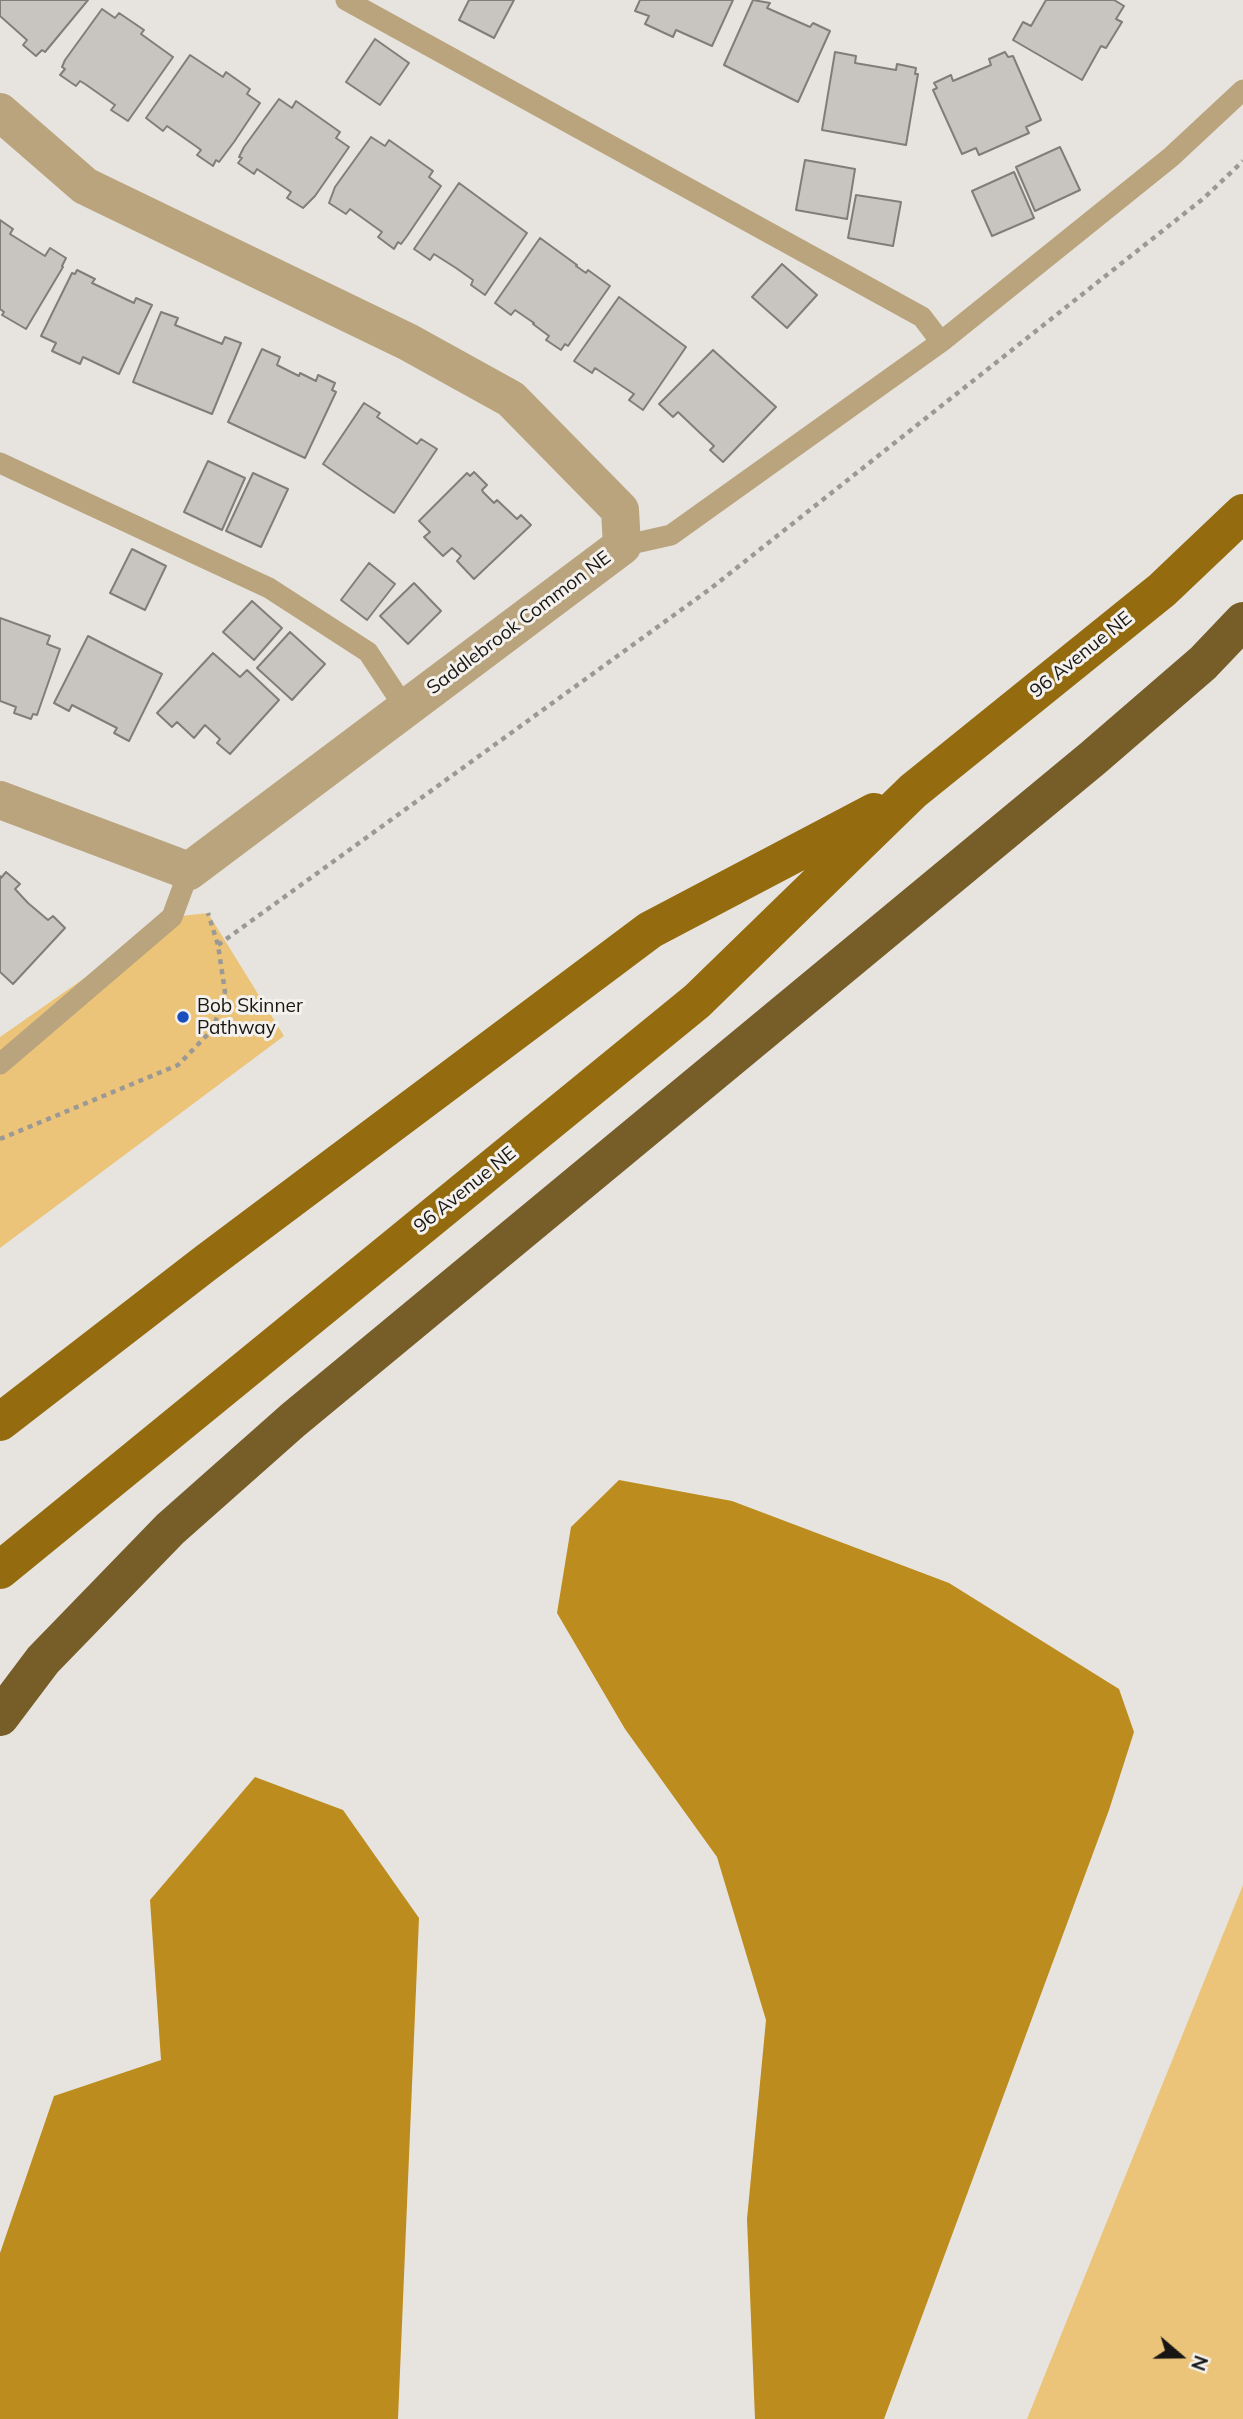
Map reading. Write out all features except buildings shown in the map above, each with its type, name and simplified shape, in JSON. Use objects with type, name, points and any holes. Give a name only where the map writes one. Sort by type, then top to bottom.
[{"type":"highway","points":[[0,1717],[43,1660],[170,1530],[282,1429],[1093,758],[1203,663],[1243,621]]},
{"type":"main road","name":"96 Avenue NE","points":[[0,1570],[697,1001],[914,791],[1162,590],[1243,513]]},
{"type":"main road","name":"96 Avenue NE","points":[[0,1422],[218,1253],[650,930],[914,791]]},
{"type":"street","name":"Saddlebrook Common NE","points":[[0,112],[85,186],[408,342],[511,399],[620,510],[622,546],[189,872]]},
{"type":"street","points":[[0,800],[189,872]]},
{"type":"lane","points":[[346,0],[922,317],[941,342]]},
{"type":"lane","points":[[622,546],[671,536],[941,342],[1171,157],[1243,90]]},
{"type":"lane","points":[[0,463],[269,588],[368,652],[405,708]]},
{"type":"lane","points":[[0,1064],[172,917],[189,872]]},
{"type":"path","points":[[0,1139],[178,1065],[213,1029],[226,992],[218,945],[710,589],[1204,198],[1243,161]]},
{"type":"shaded area","points":[[208,913],[284,1036],[0,1248],[0,1037],[172,917]]},
{"type":"shaded area","points":[[619,1480],[732,1501],[949,1583],[1119,1689],[1134,1732],[1109,1810],[884,2419],[755,2419],[747,2219],[766,2020],[717,1857],[625,1729],[557,1613],[571,1527]]},
{"type":"shaded area","points":[[255,1777],[343,1810],[419,1918],[398,2419],[0,2419],[0,2253],[54,2096],[161,2060],[150,1900]]},
{"type":"shaded area","points":[[1243,1885],[1243,2419],[1027,2419]]},
{"type":"place","name":"Bob Skinner Pathway","points":[[183,1017]]}]
